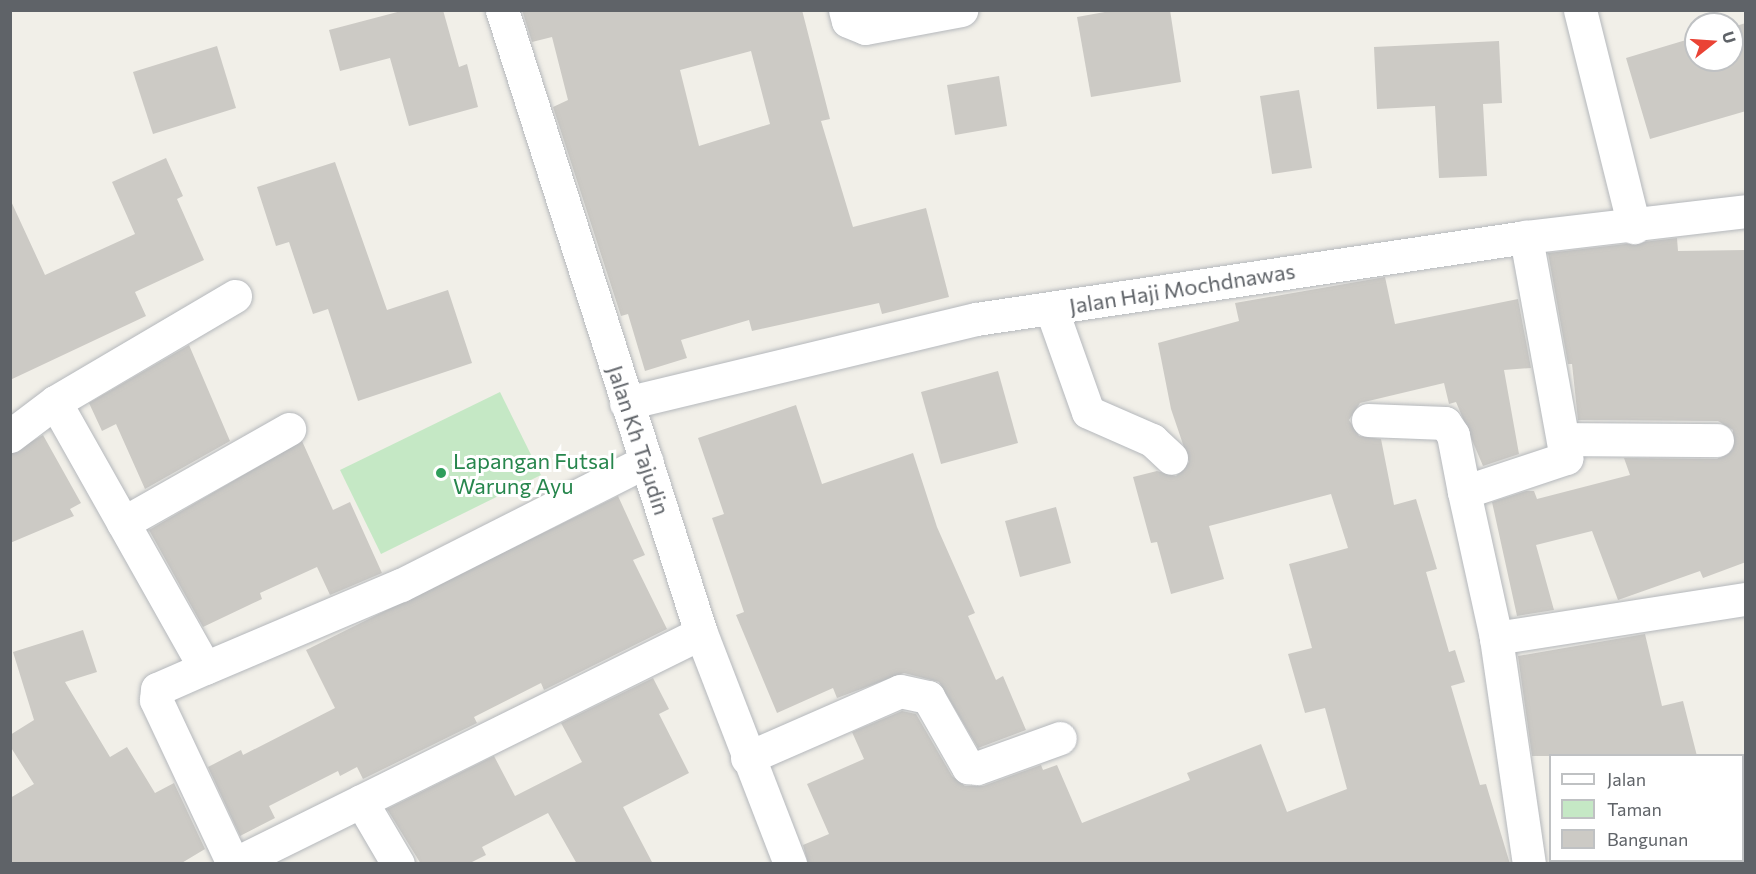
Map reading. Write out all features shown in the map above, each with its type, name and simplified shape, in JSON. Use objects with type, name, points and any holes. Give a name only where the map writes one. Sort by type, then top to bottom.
[{"type":"street","name":"Jalan Kh Tajudin","points":[[502,10],[701,633],[747,758],[790,864]]},
{"type":"street","points":[[845,10],[848,21],[865,28],[961,10]]},
{"type":"street","points":[[1580,10],[1634,226]]},
{"type":"street","name":"Jalan Haji Mochdnawas","points":[[626,403],[976,319],[1526,237],[1746,212]]},
{"type":"street","points":[[1464,492],[1566,458],[1567,439],[1526,237]]},
{"type":"street","points":[[10,436],[55,402],[235,296]]},
{"type":"street","points":[[1051,308],[1088,412],[1152,440],[1171,458]]},
{"type":"street","points":[[55,402],[205,668]]},
{"type":"street","points":[[1368,420],[1445,423],[1453,435],[1496,638],[1529,864]]},
{"type":"street","points":[[123,523],[289,429]]},
{"type":"street","points":[[1567,439],[1717,440]]},
{"type":"street","points":[[646,461],[401,585],[157,689],[156,700],[234,864],[701,633]]},
{"type":"street","points":[[1496,638],[1746,599]]},
{"type":"street","points":[[747,758],[900,691],[928,696],[968,767],[977,768],[1060,738]]},
{"type":"street","points":[[361,801],[398,864]]},
{"type":"green space","name":"Lapangan Futsal Warung Ayu","points":[[500,392],[541,475],[381,554],[340,470]]},
{"type":"building","points":[[405,10],[443,10],[459,67],[467,64],[478,107],[409,126],[390,58],[340,71],[329,30]]},
{"type":"building","points":[[522,10],[802,10],[830,119],[821,121],[853,227],[926,208],[949,297],[882,314],[879,303],[752,331],[749,320],[681,340],[687,358],[645,371],[628,314],[621,316],[553,107],[568,100],[552,37],[532,42]],"holes":[[[751,51],[770,124],[699,146],[680,70]]]},
{"type":"building","points":[[1116,10],[1170,10],[1181,82],[1091,97],[1077,17]]},
{"type":"building","points":[[1746,23],[1746,111],[1650,139],[1626,58],[1684,41],[1684,72],[1744,72],[1744,24]]},
{"type":"building","points":[[1499,41],[1502,103],[1483,104],[1487,176],[1439,178],[1435,106],[1377,109],[1374,47]]},
{"type":"building","points":[[217,46],[236,108],[153,134],[133,72]]},
{"type":"building","points":[[999,76],[1007,126],[955,135],[947,85]]},
{"type":"building","points":[[1299,90],[1312,168],[1272,174],[1260,96]]},
{"type":"building","points":[[166,158],[183,196],[177,199],[204,260],[135,292],[146,316],[10,380],[10,199],[45,275],[135,234],[112,182]]},
{"type":"building","points":[[335,162],[387,310],[448,290],[472,363],[358,401],[328,309],[313,314],[289,242],[276,246],[257,187]]},
{"type":"building","points":[[1677,238],[1678,251],[1746,250],[1746,562],[1703,578],[1700,571],[1618,600],[1592,531],[1536,545],[1554,610],[1517,616],[1492,502],[1526,491],[1534,491],[1537,499],[1630,475],[1624,458],[1717,459],[1733,449],[1733,430],[1718,421],[1578,420],[1572,364],[1568,364],[1548,253]]},
{"type":"building","points":[[1385,277],[1395,324],[1518,299],[1531,368],[1504,370],[1519,454],[1483,466],[1456,402],[1449,404],[1444,383],[1360,403],[1349,420],[1359,436],[1381,439],[1394,505],[1416,499],[1437,569],[1426,572],[1449,652],[1455,650],[1465,682],[1451,686],[1480,785],[1486,784],[1510,864],[808,864],[803,845],[829,834],[807,784],[864,759],[852,732],[902,711],[916,714],[952,776],[965,786],[983,786],[1041,765],[1043,770],[1057,765],[1082,823],[1190,780],[1187,773],[1261,744],[1287,812],[1347,789],[1325,708],[1305,713],[1288,654],[1312,648],[1289,564],[1348,548],[1331,494],[1209,526],[1224,579],[1171,594],[1157,542],[1151,543],[1133,477],[1157,471],[1176,476],[1189,462],[1171,409],[1158,343],[1239,321],[1235,303]]},
{"type":"building","points":[[189,345],[230,441],[145,489],[116,424],[102,431],[89,403]]},
{"type":"building","points":[[998,371],[1018,443],[941,464],[921,392]]},
{"type":"building","points":[[796,405],[822,484],[913,453],[937,527],[975,613],[968,616],[996,680],[1003,676],[1026,730],[978,748],[939,682],[904,673],[837,698],[833,688],[777,713],[736,615],[744,612],[712,518],[724,514],[698,438]]},
{"type":"building","points":[[43,435],[81,503],[70,509],[74,516],[10,543],[10,454]]},
{"type":"building","points":[[302,441],[333,510],[350,502],[382,573],[330,595],[317,567],[260,593],[262,599],[203,627],[149,530]]},
{"type":"building","points":[[618,496],[645,555],[633,560],[667,629],[544,690],[541,683],[474,717],[477,723],[363,779],[357,767],[340,776],[338,771],[269,806],[275,818],[240,836],[208,767],[241,750],[243,755],[335,708],[306,650]]},
{"type":"building","points":[[1056,507],[1071,563],[1020,577],[1005,521]]},
{"type":"building","points":[[83,630],[97,672],[65,682],[110,757],[127,747],[155,793],[174,783],[205,849],[180,864],[10,864],[10,798],[34,784],[10,746],[10,735],[34,720],[13,652]]},
{"type":"building","points":[[1645,634],[1662,706],[1683,701],[1696,754],[1532,756],[1518,656]]},
{"type":"building","points":[[653,678],[669,709],[659,714],[689,773],[623,807],[653,864],[577,864],[548,813],[482,847],[486,855],[468,864],[421,864],[387,809],[494,756],[515,796],[582,762],[561,723]]},
{"type":"place","name":"Lapangan Futsal Warung Ayu","points":[[441,473]]}]
